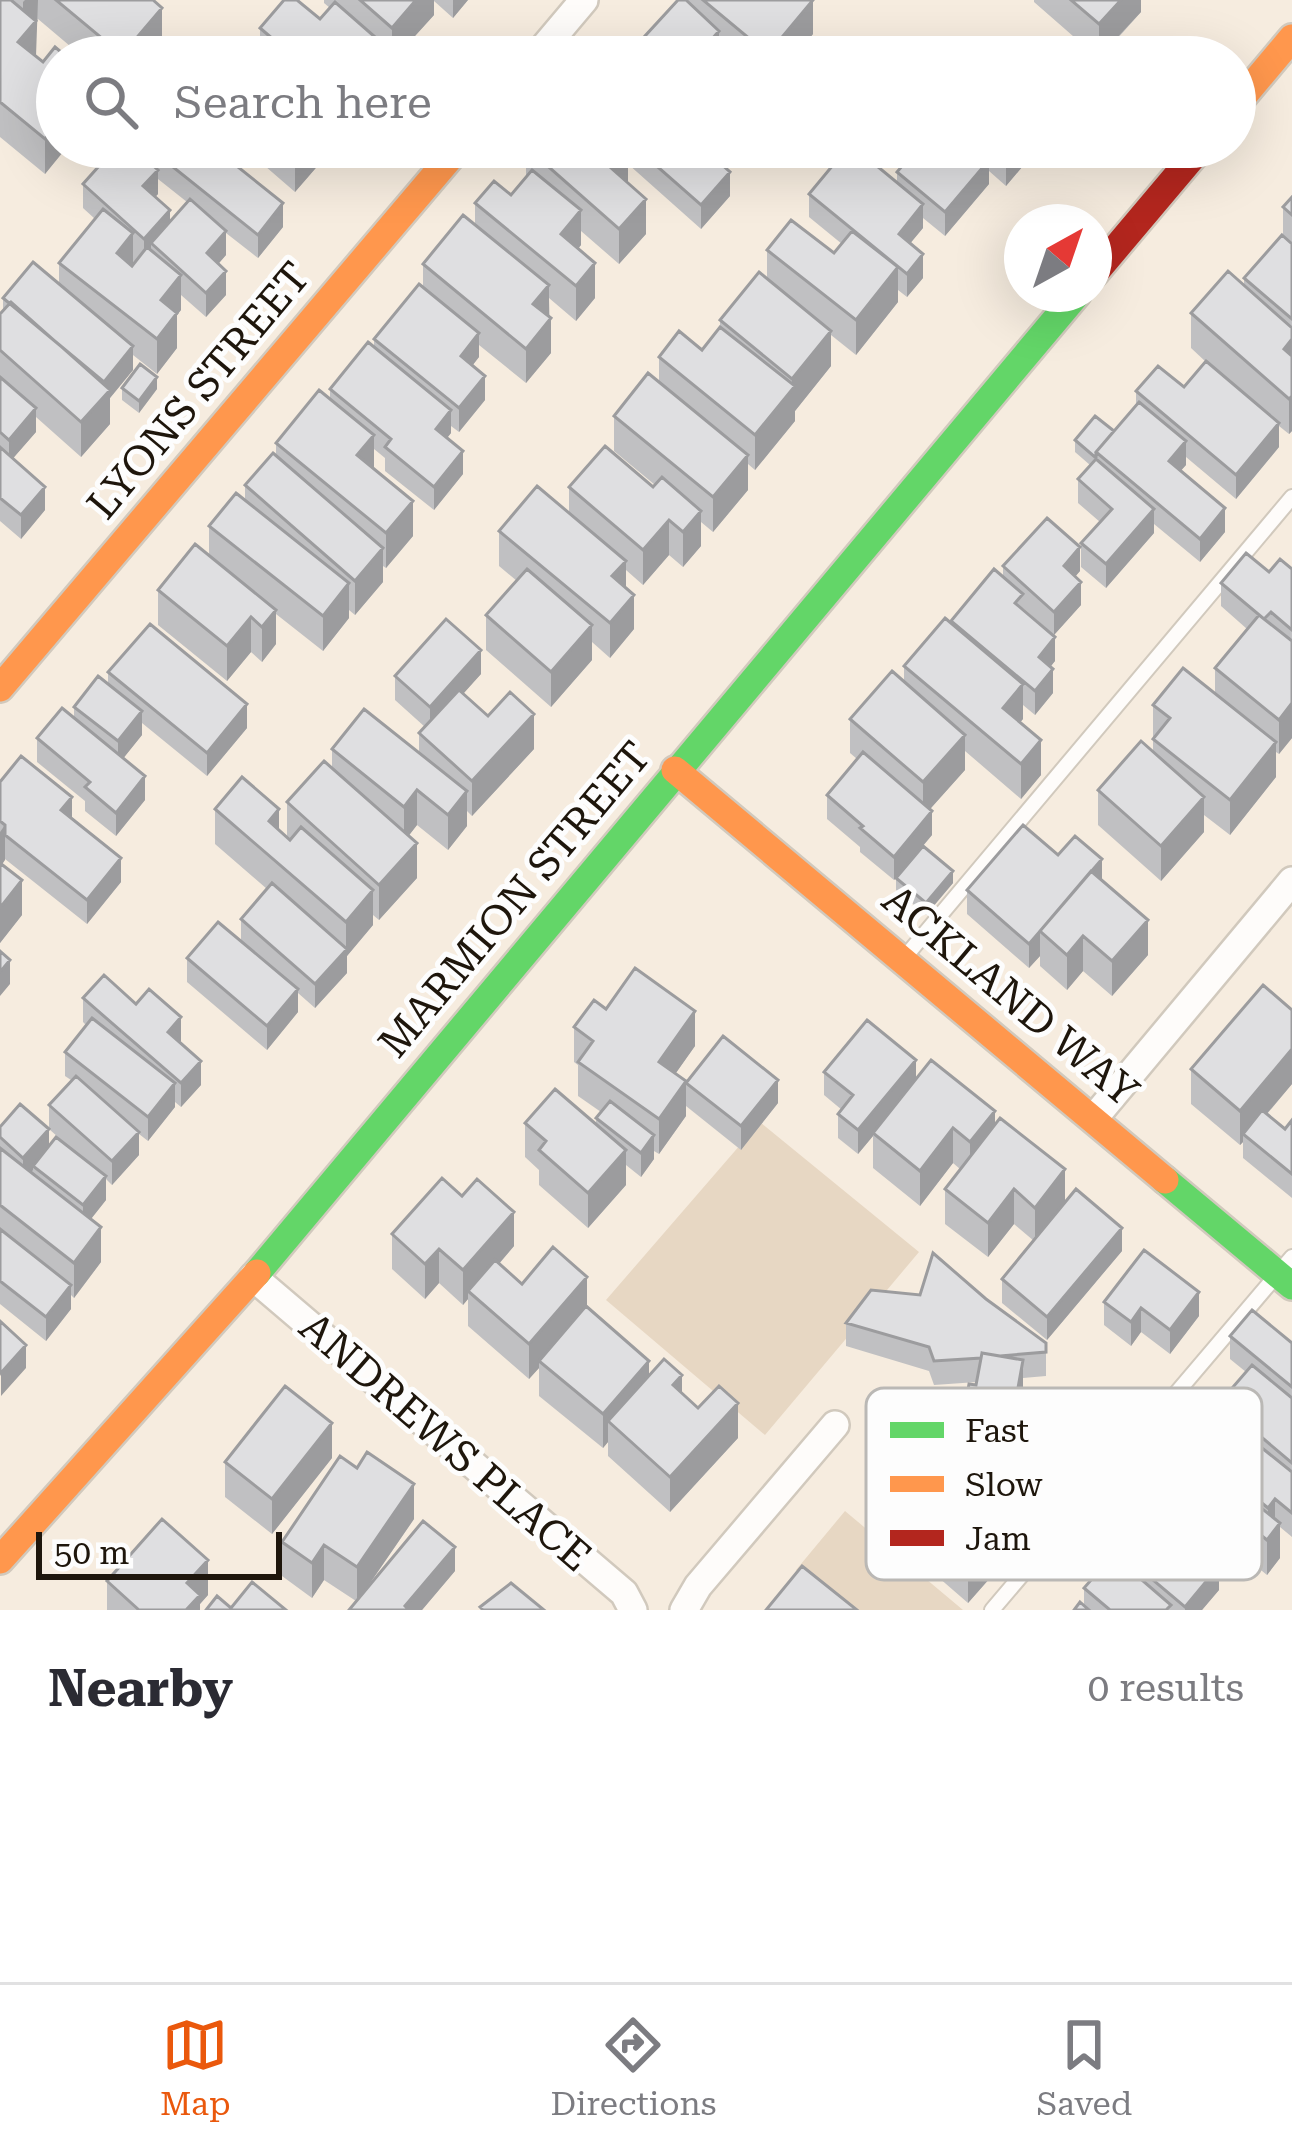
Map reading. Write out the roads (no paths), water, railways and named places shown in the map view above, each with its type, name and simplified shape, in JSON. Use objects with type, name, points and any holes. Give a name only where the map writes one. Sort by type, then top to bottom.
[{"type":"street","points":[[554,36],[584,0]]},
{"type":"street","points":[[1256,82],[1291,42]]},
{"type":"street","name":"LYONS STREET","points":[[0,688],[441,168]]},
{"type":"street","points":[[1112,253],[1183,168]]},
{"type":"street","name":"MARMION STREET","points":[[0,1583],[5,1557],[253,1276],[1062,312]]},
{"type":"street","name":"ACKLAND WAY","points":[[675,770],[1287,1272]]},
{"type":"street","points":[[1094,1118],[1292,881]]},
{"type":"street","name":"ANDREWS PLACE","points":[[253,1276],[624,1593],[633,1610]]},
{"type":"street","points":[[684,1610],[698,1586],[836,1425]]},
{"type":"lane","points":[[903,959],[1292,497]]},
{"type":"lane","points":[[1186,1388],[1287,1272]]},
{"type":"lane","points":[[992,1610],[1018,1580]]}]
